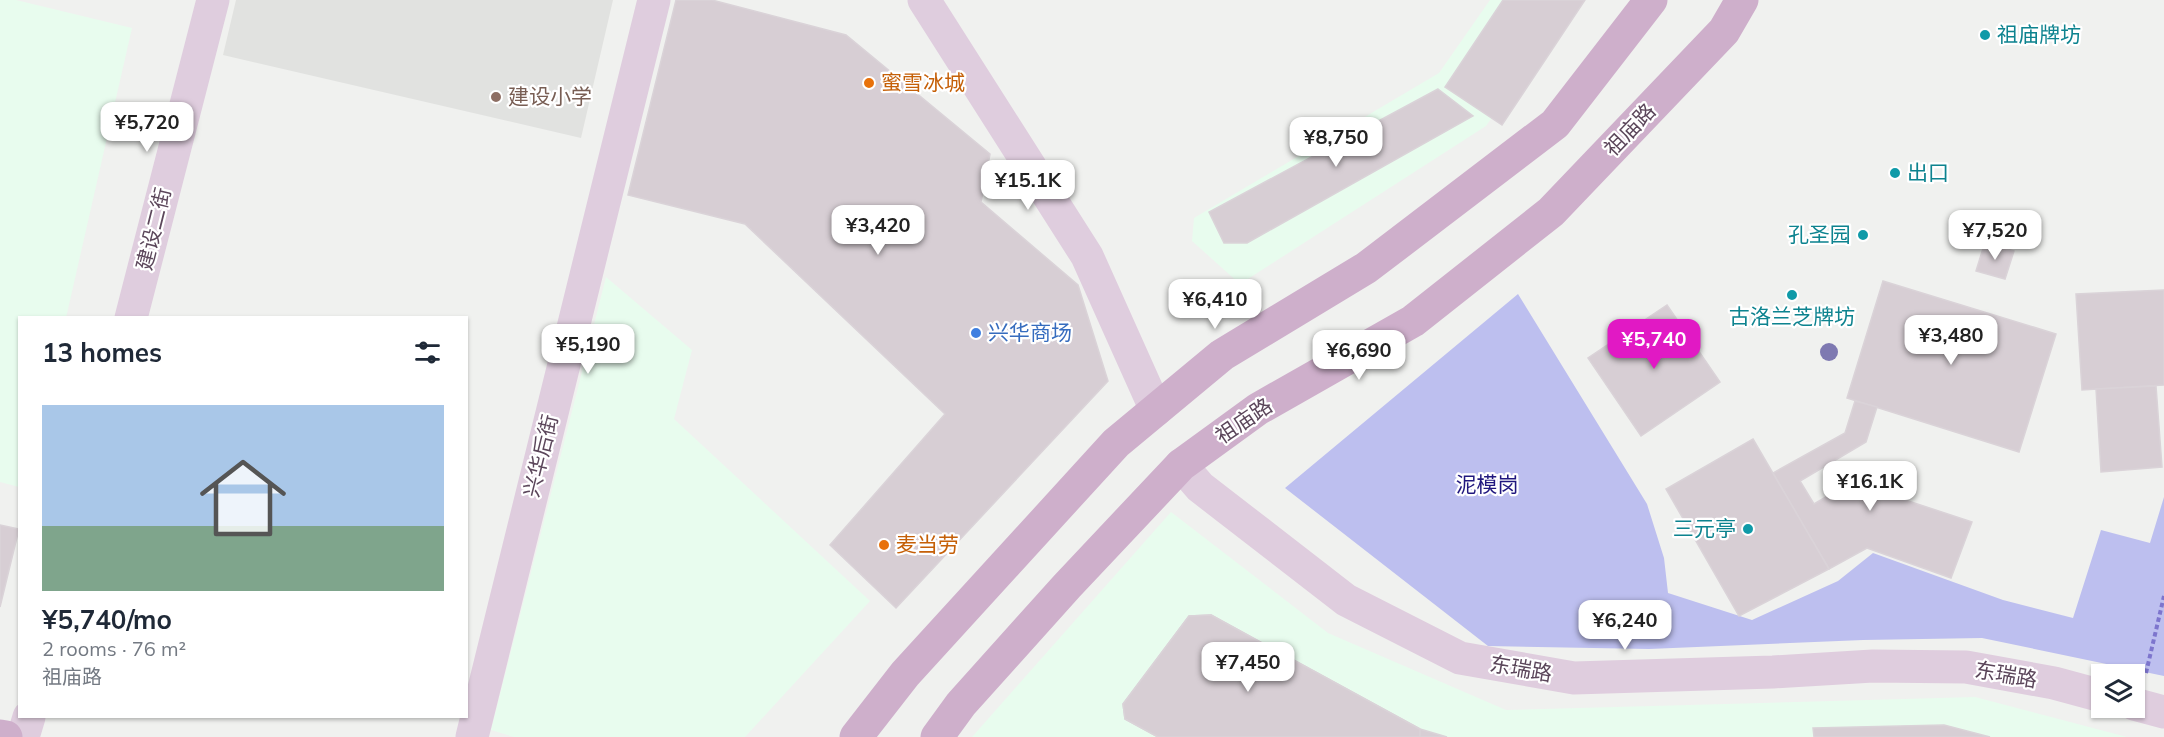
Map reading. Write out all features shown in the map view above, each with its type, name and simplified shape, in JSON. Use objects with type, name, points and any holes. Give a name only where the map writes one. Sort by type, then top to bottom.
[{"type":"main road","points":[[856,737],[905,674],[1116,443],[1222,355],[1366,268],[1556,124],[1651,0]]},
{"type":"main road","name":"祖庙路","points":[[937,737],[961,704],[1067,586],[1181,465],[1258,409],[1413,321],[1551,212],[1724,31],[1742,0]]},
{"type":"main road","points":[[0,736],[6,737]]},
{"type":"street","name":"建设二街","points":[[132,316],[213,0]]},
{"type":"street","name":"兴华后街","points":[[472,737],[654,0]]},
{"type":"street","points":[[924,0],[1087,256],[1156,410]]},
{"type":"street","name":"东瑞路","points":[[1181,465],[1200,487],[1346,600],[1460,658],[1574,678],[1773,672],[1873,666],[1966,667],[2055,683],[2091,693]]},
{"type":"street","points":[[2145,696],[2164,712]]},
{"type":"street","points":[[23,737],[29,718]]},
{"type":"path","points":[[2145,672],[2164,596]]},
{"type":"shaded area","points":[[0,0],[16,0],[132,28],[66,316],[18,316],[18,487],[0,482]]},
{"type":"shaded area","name":"建设小学","points":[[236,0],[613,0],[581,138],[223,55]]},
{"type":"shaded area","points":[[1490,0],[1574,0],[1486,126],[1240,284],[1192,241],[1194,218],[1439,73]]},
{"type":"shaded area","points":[[606,277],[692,350],[674,419],[870,601],[745,737],[514,737],[491,730]]},
{"type":"shaded area","points":[[1171,512],[1328,633],[1506,710],[1975,697],[2127,737],[972,737]]},
{"type":"green space","name":"泥模岗","points":[[1518,294],[1647,504],[1664,558],[1668,593],[1752,620],[1838,581],[1873,553],[2003,600],[2073,618],[2101,530],[2150,543],[2164,497],[2164,676],[2145,672],[2145,664],[2107,664],[1982,638],[1863,640],[1649,649],[1488,646],[1285,488]]},
{"type":"building","name":"兴华商场","points":[[676,0],[712,0],[846,35],[990,154],[981,202],[1078,285],[1108,381],[896,608],[830,545],[945,414],[745,224],[628,195]]},
{"type":"building","points":[[1503,0],[1585,0],[1502,125],[1445,87]]},
{"type":"building","points":[[1438,89],[1473,116],[1247,243],[1224,243],[1209,212]]},
{"type":"building","points":[[1985,242],[2014,251],[2005,279],[1976,271]]},
{"type":"building","points":[[1883,281],[2056,334],[2019,452],[1847,398]]},
{"type":"building","points":[[2164,290],[2164,385],[2082,390],[2076,294]]},
{"type":"building","points":[[1667,305],[1720,382],[1641,436],[1588,358]]},
{"type":"building","points":[[2156,386],[2162,467],[2101,472],[2096,389]]},
{"type":"building","points":[[1855,401],[1877,407],[1866,442],[1800,481],[1814,504],[1851,482],[1972,522],[1951,578],[1867,548],[1829,569],[1773,473],[1845,433]]},
{"type":"building","name":"三元亭","points":[[1753,439],[1829,569],[1739,616],[1666,489]]},
{"type":"building","points":[[0,525],[18,529],[18,533],[0,607]]},
{"type":"building","points":[[1211,615],[1420,729],[1447,737],[1158,737],[1125,719],[1123,704],[1189,616]]},
{"type":"building","points":[[1211,615],[1420,729],[1420,737],[1158,737],[1125,719],[1123,704],[1189,616]]},
{"type":"building","points":[[1944,725],[1990,737],[1814,737],[1813,728]]},
{"type":"place","name":"祖庙牌坊","points":[[1985,35]]},
{"type":"place","name":"蜜雪冰城","points":[[869,83]]},
{"type":"place","name":"建设小学","points":[[496,97]]},
{"type":"place","name":"出口","points":[[1895,173]]},
{"type":"place","name":"孔圣园","points":[[1863,235]]},
{"type":"place","name":"古洛兰芝牌坊","points":[[1792,295]]},
{"type":"place","name":"兴华商场","points":[[976,333]]},
{"type":"place","name":"三元亭","points":[[1748,529]]},
{"type":"place","name":"麦当劳","points":[[884,545]]}]
